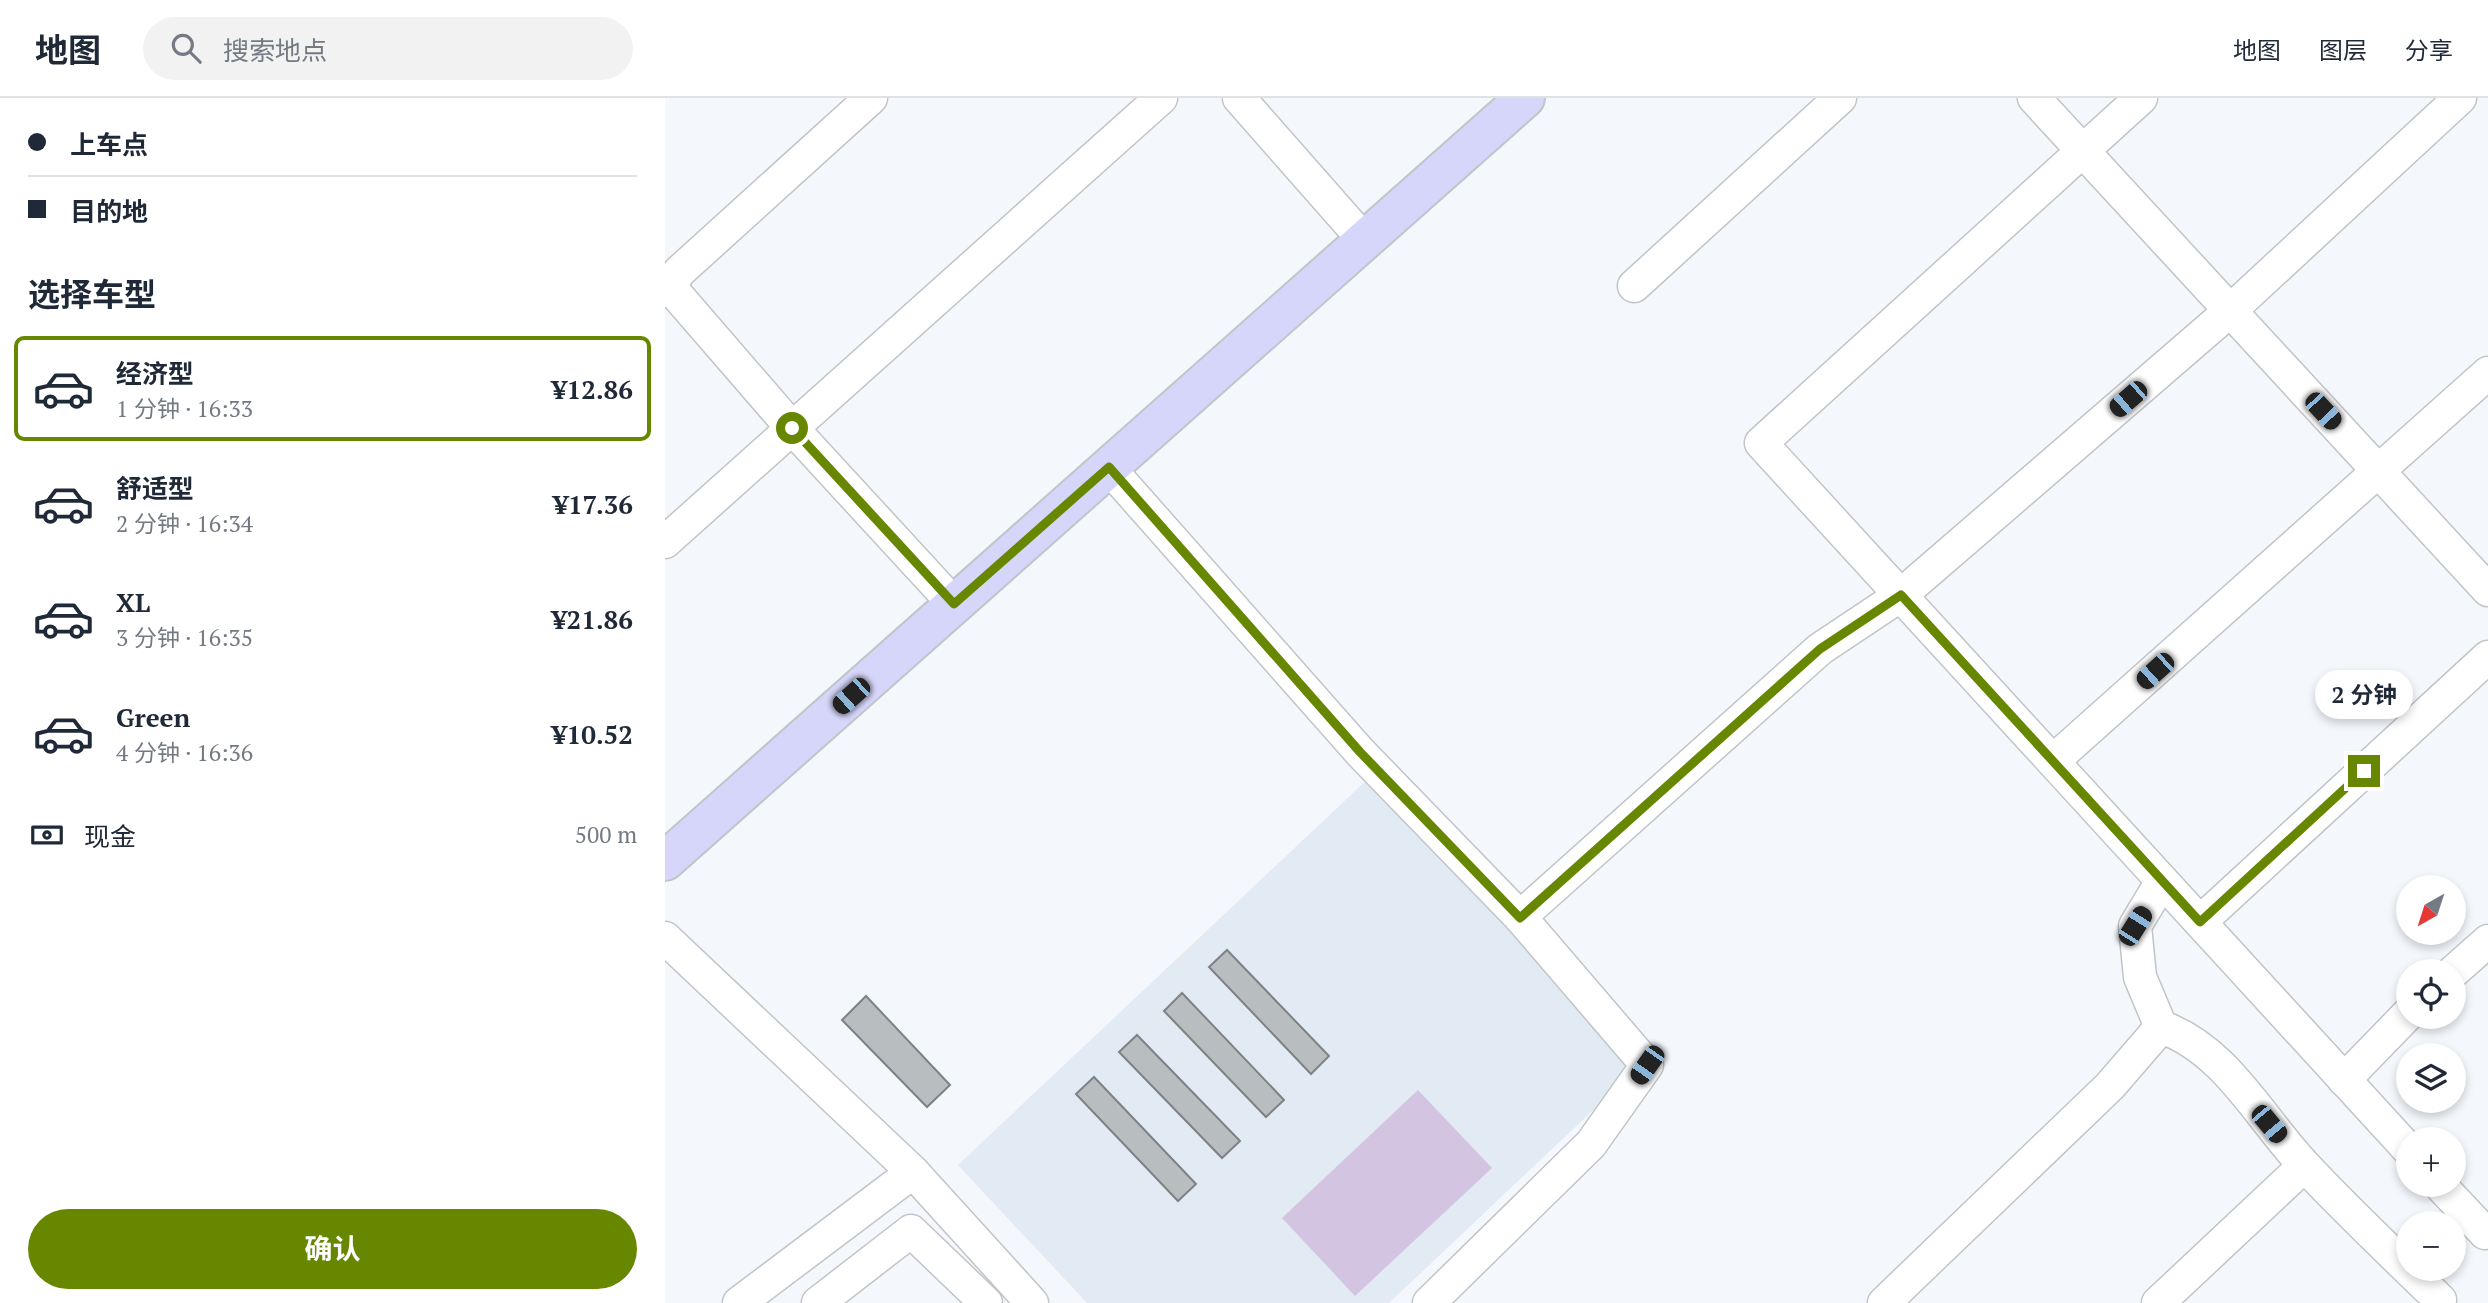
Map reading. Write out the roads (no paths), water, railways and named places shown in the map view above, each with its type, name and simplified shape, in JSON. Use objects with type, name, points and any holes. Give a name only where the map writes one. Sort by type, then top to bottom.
[{"type":"street","points":[[871,98],[680,271],[667,289],[954,604]]},
{"type":"street","points":[[665,542],[1161,98]]},
{"type":"street","points":[[1238,98],[1364,240]]},
{"type":"street","points":[[665,860],[1525,98]]},
{"type":"street","points":[[1635,286],[1840,98]]},
{"type":"street","points":[[2033,98],[2488,590]]},
{"type":"street","points":[[2141,98],[1761,443],[2396,1136]]},
{"type":"street","points":[[1520,918],[1820,649],[1901,595],[2231,310],[2460,98]]},
{"type":"street","points":[[2053,761],[2488,373]]},
{"type":"street","points":[[1109,467],[1360,752],[1520,918],[1647,1065],[1591,1144],[1429,1303]]},
{"type":"street","points":[[2200,922],[2488,657]]},
{"type":"street","points":[[2162,881],[2135,926],[2140,978],[2161,1027],[2183,1034],[2216,1062],[2304,1166],[2440,1300],[2437,1303]]},
{"type":"street","points":[[665,938],[913,1172],[1032,1303]]},
{"type":"street","points":[[2466,960],[2488,941]]},
{"type":"street","points":[[2344,1080],[2396,1026]]},
{"type":"street","points":[[1884,1303],[2110,1086],[2161,1027]]},
{"type":"street","points":[[2158,1303],[2304,1166]]},
{"type":"street","points":[[739,1303],[913,1172]]},
{"type":"street","points":[[2452,1197],[2484,1233]]},
{"type":"street","points":[[818,1303],[911,1231],[986,1303]]}]
